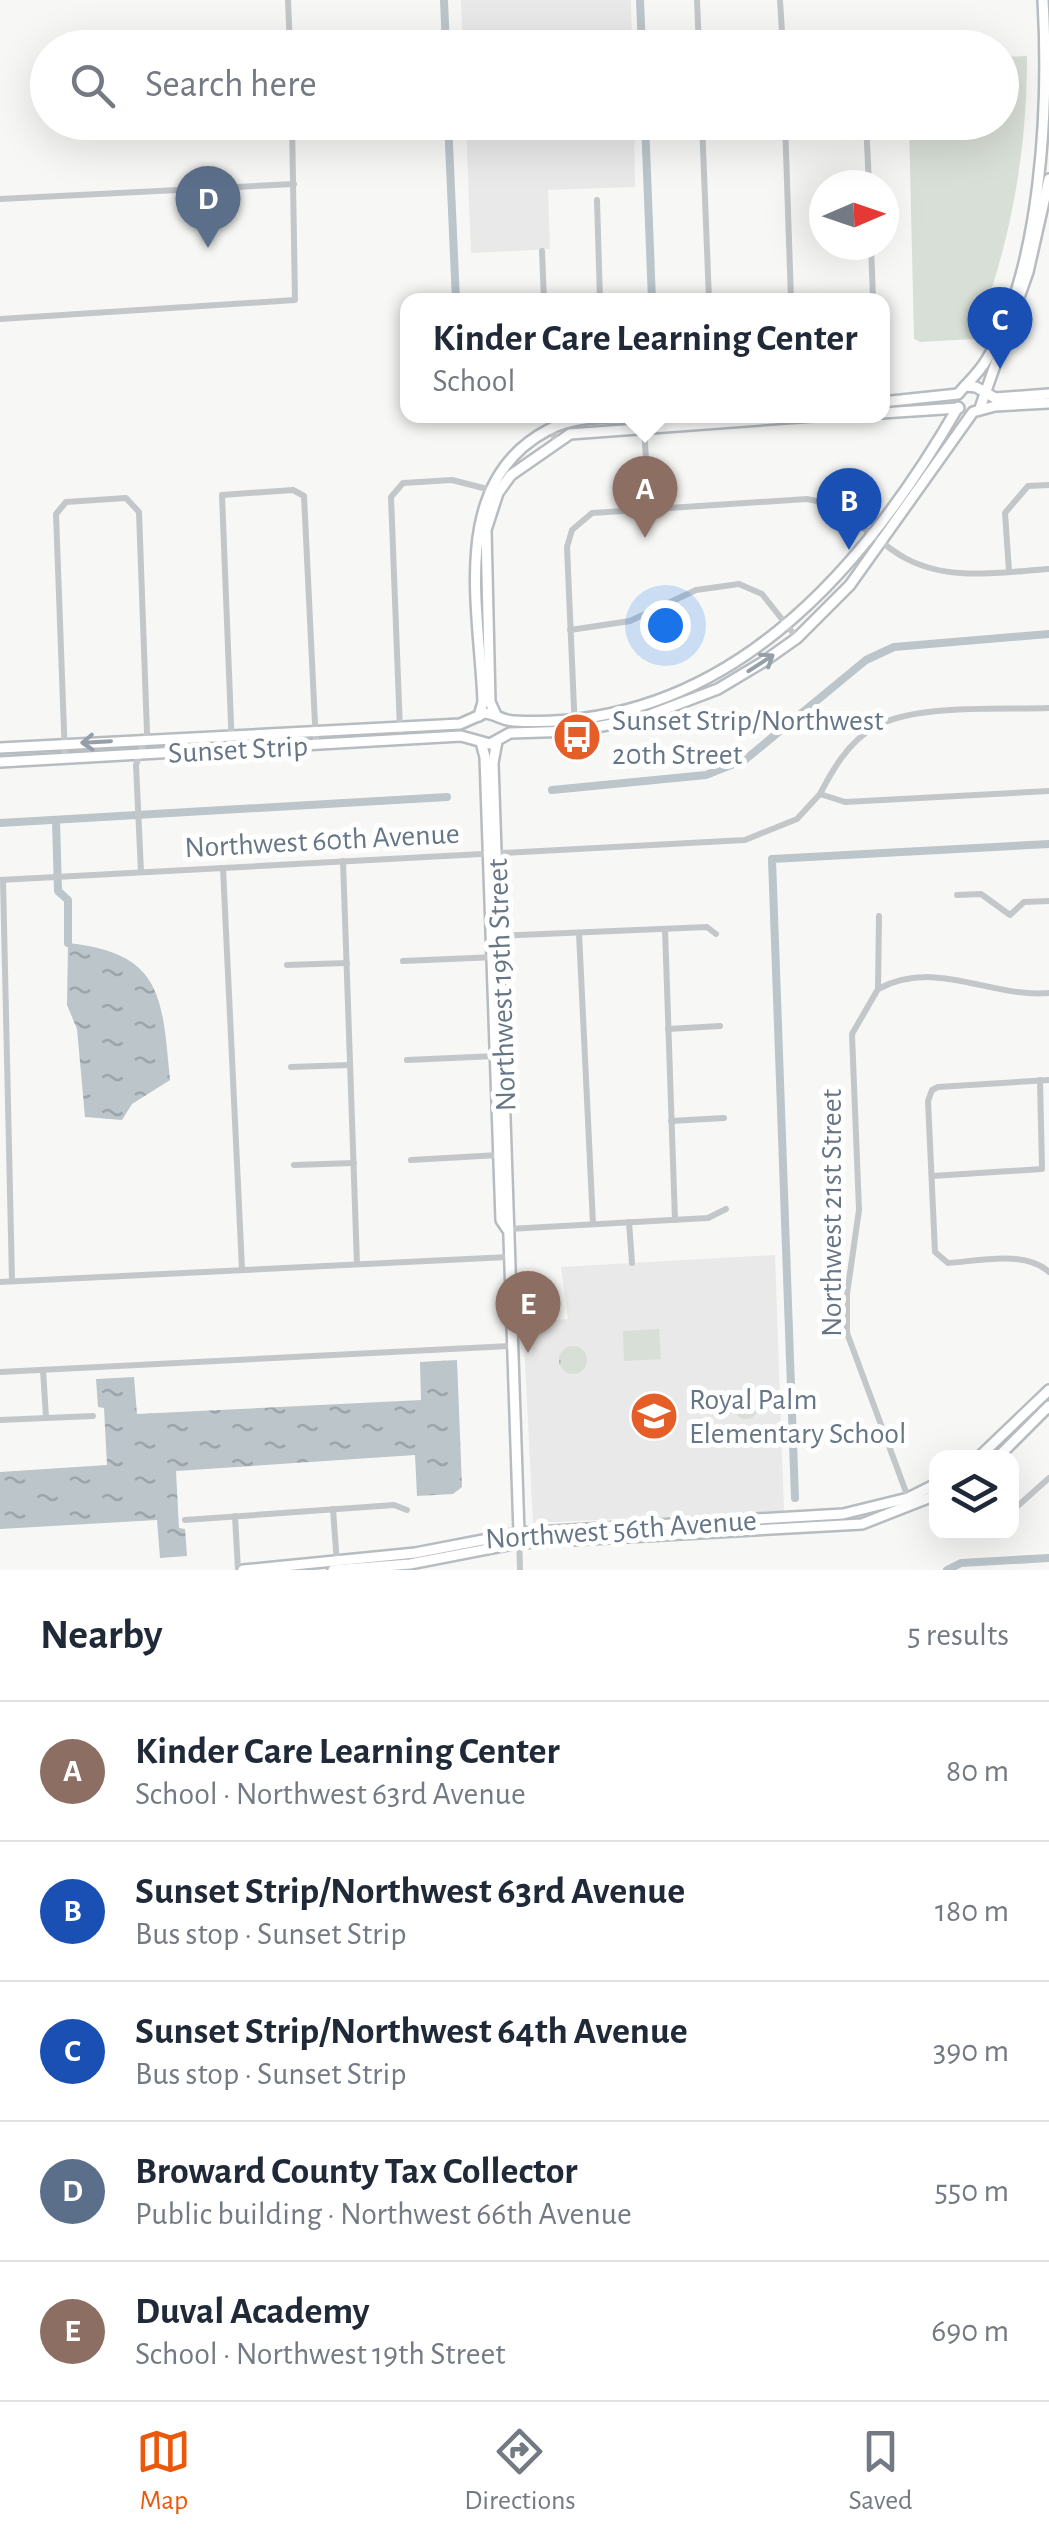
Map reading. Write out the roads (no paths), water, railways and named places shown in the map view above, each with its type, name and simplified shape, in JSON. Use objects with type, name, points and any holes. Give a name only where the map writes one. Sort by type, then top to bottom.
[{"type":"street","points":[[288,0],[289,30]]},
{"type":"street","points":[[698,0],[699,30]]},
{"type":"street","points":[[780,0],[782,30]]},
{"type":"street","points":[[599,423],[555,440],[494,491],[484,556],[490,699],[497,716],[516,721],[574,717],[664,696],[710,676],[788,627],[838,578],[958,407],[961,390],[995,342],[1018,279],[1036,204],[1048,100],[1044,0]]},
{"type":"street","points":[[0,319],[289,304],[295,300],[293,140]]},
{"type":"street","points":[[703,140],[709,293]]},
{"type":"street","points":[[786,140],[791,293]]},
{"type":"street","points":[[867,140],[868,170]]},
{"type":"street","points":[[499,739],[638,719],[718,689],[797,638],[832,605],[882,543],[976,410],[1028,272],[1049,179]]},
{"type":"street","points":[[0,199],[294,184]]},
{"type":"street","points":[[597,200],[600,293]]},
{"type":"street","points":[[542,250],[544,293]]},
{"type":"street","points":[[872,260],[873,293]]},
{"type":"street","points":[[989,375],[995,390],[1004,397]]},
{"type":"street","points":[[890,401],[961,390],[1004,397],[1049,394]]},
{"type":"street","points":[[890,412],[1049,403]]},
{"type":"street","points":[[928,408],[938,416],[940,436]]},
{"type":"street","points":[[550,423],[555,440]]},
{"type":"street","points":[[477,718],[483,702],[476,534],[513,458],[550,429],[590,423]]},
{"type":"street","points":[[644,423],[650,507]]},
{"type":"street","points":[[401,741],[390,497],[403,483],[452,480],[494,491]]},
{"type":"street","points":[[1009,571],[1006,513],[1028,486],[1049,485]]},
{"type":"street","points":[[232,749],[222,495],[293,490],[304,496],[316,744]]},
{"type":"street","points":[[65,758],[56,514],[60,505],[126,498],[135,502],[139,512],[147,740],[136,765],[140,872]]},
{"type":"street","points":[[575,730],[567,547],[572,530],[592,513],[807,499],[833,506],[882,543],[928,569],[952,574],[1049,568]]},
{"type":"street","points":[[570,630],[630,621],[696,590],[739,584],[762,594],[797,638]]},
{"type":"street","points":[[710,676],[718,689]]},
{"type":"street","name":"Northwest 60th Avenue","points":[[1,880],[745,840],[797,819],[820,794],[835,766],[875,726],[920,714],[1049,708]]},
{"type":"street","name":"Sunset Strip","points":[[0,748],[400,726],[497,716]]},
{"type":"street","name":"Northwest 19th Street","points":[[491,853],[492,752],[503,728],[497,716]]},
{"type":"street","name":"Northwest 19th Street","points":[[477,718],[478,740],[485,757],[504,1154],[511,1220],[507,1229],[520,1570]]},
{"type":"street","name":"Sunset Strip","points":[[0,762],[316,744],[499,739]]},
{"type":"street","points":[[820,794],[846,802],[1049,791]]},
{"type":"street","points":[[343,862],[358,1264]]},
{"type":"street","points":[[223,868],[242,1269]]},
{"type":"street","points":[[1,880],[12,1282]]},
{"type":"street","points":[[957,895],[981,894],[1010,915],[1024,902],[1049,901]]},
{"type":"street","name":"Northwest 21st Street","points":[[879,916],[878,989],[852,1034],[860,1210],[848,1294],[847,1333],[910,1502]]},
{"type":"street","points":[[494,936],[707,927],[716,934]]},
{"type":"street","points":[[665,929],[675,1220]]},
{"type":"street","points":[[579,933],[593,1224]]},
{"type":"street","points":[[402,961],[495,957]]},
{"type":"street","points":[[287,965],[346,963]]},
{"type":"street","points":[[878,989],[929,974],[1031,994],[1049,992]]},
{"type":"street","points":[[668,1029],[720,1026]]},
{"type":"street","points":[[407,1060],[500,1056]]},
{"type":"street","points":[[291,1067],[350,1065]]},
{"type":"street","points":[[932,1176],[1042,1169],[1044,1080],[932,1090],[928,1102],[932,1176],[938,1258],[948,1262],[1023,1260],[1048,1269]]},
{"type":"street","points":[[672,1121],[724,1118]]},
{"type":"street","points":[[411,1160],[504,1154]]},
{"type":"street","points":[[294,1165],[354,1163]]},
{"type":"street","points":[[507,1229],[708,1218],[726,1209]]},
{"type":"street","points":[[629,1222],[632,1263]]},
{"type":"street","points":[[0,1282],[508,1257]]},
{"type":"street","points":[[0,1372],[512,1346]]},
{"type":"street","points":[[43,1370],[46,1417]]},
{"type":"street","points":[[986,1450],[1049,1390]]},
{"type":"street","points":[[1005,1450],[1049,1406]]},
{"type":"street","points":[[0,1420],[93,1416]]},
{"type":"street","points":[[1019,1505],[1049,1478]]},
{"type":"street","name":"Northwest 56th Avenue","points":[[910,1502],[929,1489]]},
{"type":"street","name":"Northwest 56th Avenue","points":[[240,1570],[336,1567],[519,1538],[843,1514],[929,1497]]},
{"type":"street","points":[[185,1520],[394,1504],[406,1510]]},
{"type":"street","points":[[333,1509],[336,1567]]},
{"type":"street","points":[[235,1516],[240,1570]]},
{"type":"water","points":[[68,943],[100,948],[123,957],[140,969],[160,1004],[170,1080],[132,1104],[122,1120],[85,1117],[77,1029],[67,1005]]},
{"type":"water","points":[[457,1360],[462,1487],[453,1494],[417,1496],[415,1455],[176,1471],[179,1528],[185,1529],[187,1556],[160,1558],[157,1520],[0,1529],[0,1472],[107,1465],[104,1408],[98,1407],[96,1379],[134,1377],[137,1414],[421,1400],[420,1362]]},
{"type":"waterway","points":[[444,0],[445,30]]},
{"type":"waterway","points":[[640,0],[641,30]]},
{"type":"waterway","points":[[449,140],[456,293]]},
{"type":"waterway","points":[[646,140],[652,293]]},
{"type":"waterway","points":[[552,790],[706,775],[746,759],[866,660],[894,647],[1049,634]]},
{"type":"waterway","points":[[0,823],[447,797]]},
{"type":"waterway","points":[[56,821],[58,891],[68,900],[68,943]]},
{"type":"waterway","points":[[795,1498],[772,859],[1049,844]]},
{"type":"waterway","points":[[947,1570],[961,1563],[1049,1558]]},
{"type":"place","name":"Broward County Tax Collector","points":[[208,248]]},
{"type":"place","name":"Sunset Strip/Northwest 64th Avenue","points":[[1000,369]]},
{"type":"place","name":"Kinder Care Learning Center","points":[[645,538]]},
{"type":"place","name":"Sunset Strip/Northwest 63rd Avenue","points":[[849,550]]},
{"type":"place","name":"Sunset Strip/Northwest 20th Street","points":[[577,737]]},
{"type":"place","name":"Duval Academy","points":[[528,1353]]},
{"type":"place","name":"Royal Palm Elementary School","points":[[654,1416]]}]
